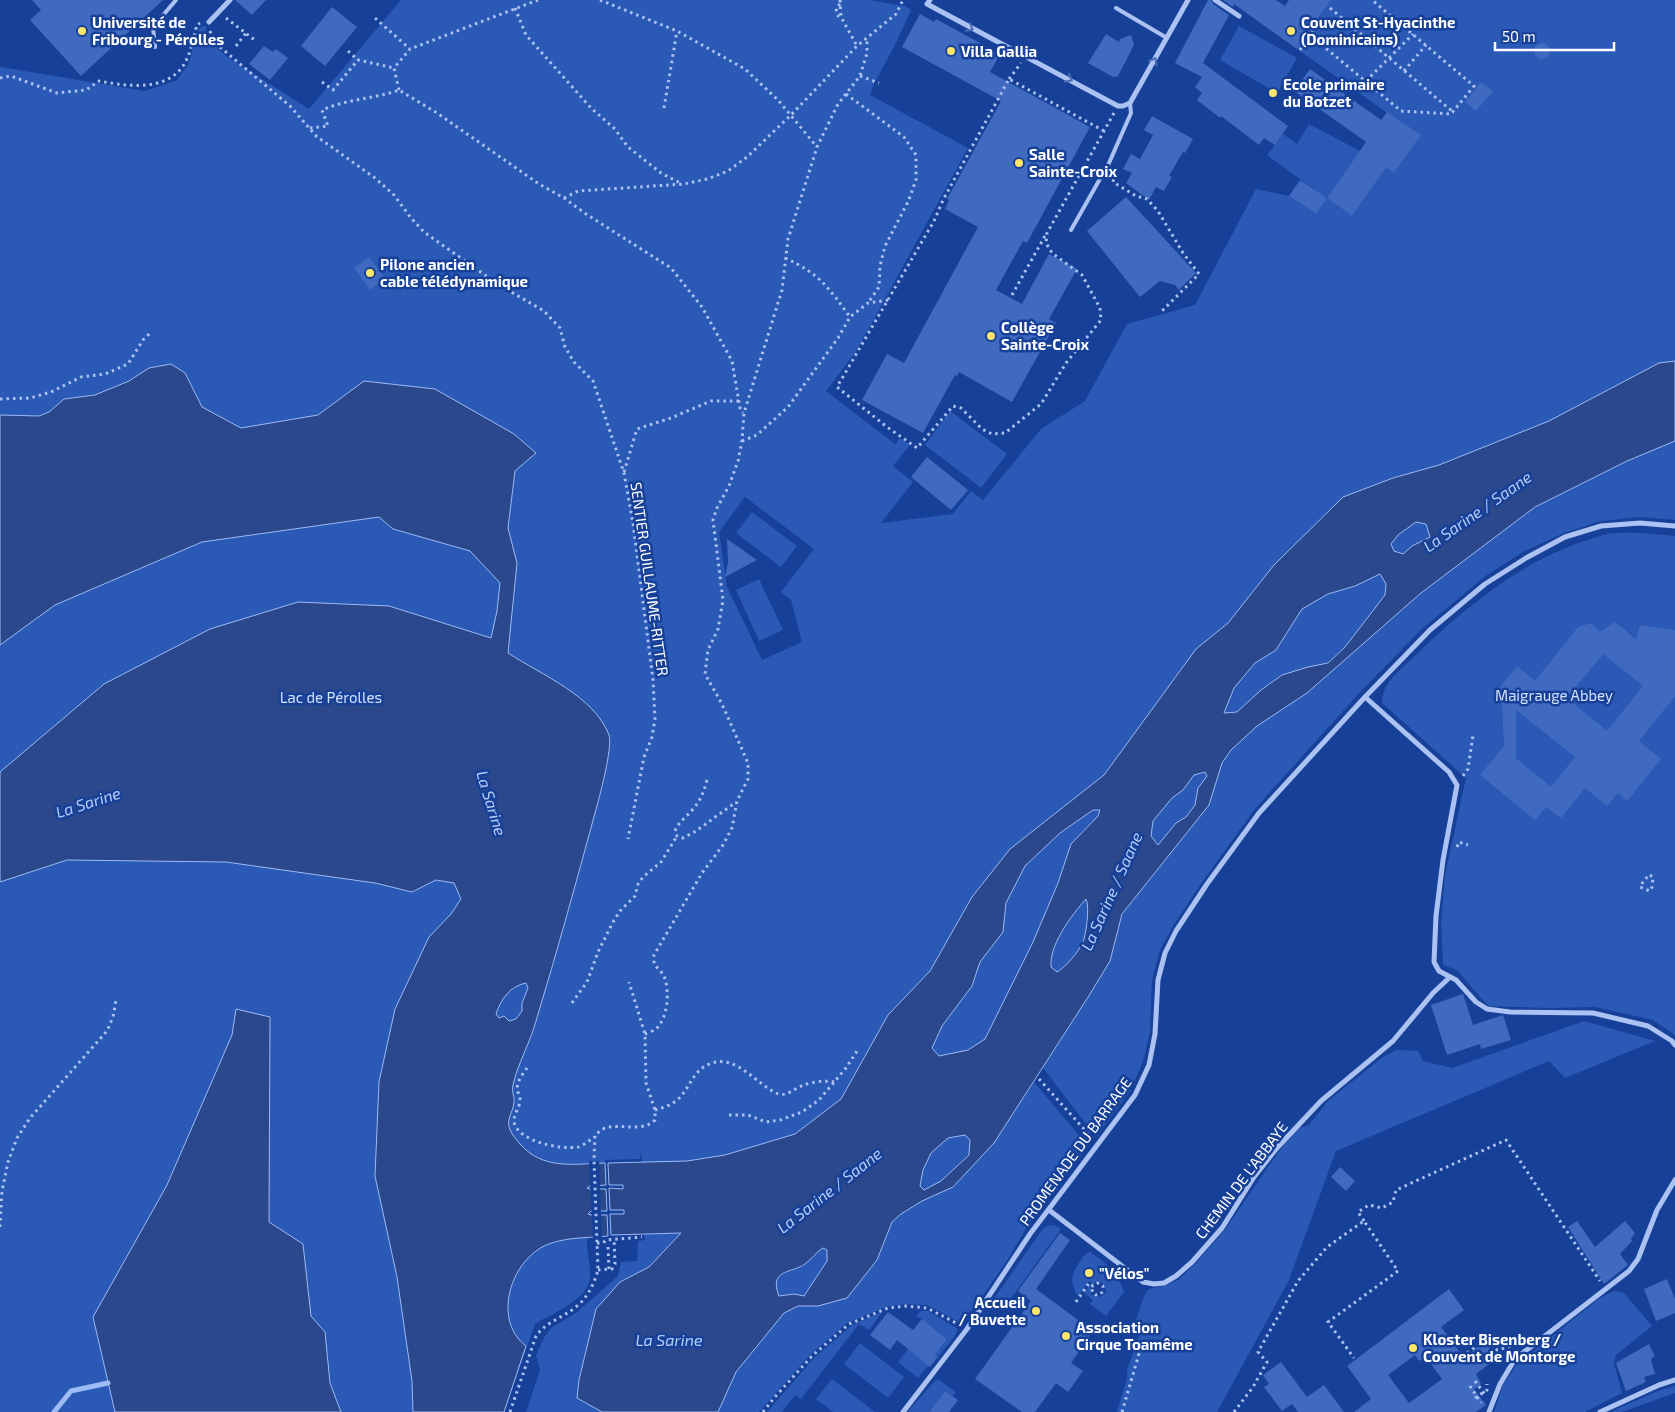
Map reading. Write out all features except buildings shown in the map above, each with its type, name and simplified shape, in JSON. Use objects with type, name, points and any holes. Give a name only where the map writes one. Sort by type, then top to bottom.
[{"type":"street","points":[[209,22],[230,0]]},
{"type":"street","points":[[928,2],[1015,52],[1026,56],[1118,106],[1123,106],[1130,103],[1188,0]]},
{"type":"street","points":[[1215,0],[1239,16]]},
{"type":"street","name":"PROMENADE DU BARRAGE","points":[[903,1412],[968,1329],[1030,1234],[1135,1095],[1149,1065],[1156,1034],[1158,980],[1165,953],[1176,931],[1206,884],[1259,813],[1365,696],[1430,630],[1485,584],[1526,558],[1565,537],[1601,526],[1640,523],[1675,526]]},
{"type":"street","points":[[1365,696],[1449,772],[1457,785],[1443,860],[1436,916],[1434,962],[1439,971],[1456,980],[1476,1002],[1487,1009],[1510,1012],[1593,1013],[1648,1026],[1672,1041],[1675,1045]]},
{"type":"street","name":"CHEMIN DE L'ABBAYE","points":[[1049,1210],[1143,1282],[1164,1283],[1176,1276],[1192,1262],[1222,1228],[1254,1177],[1276,1149],[1321,1101],[1393,1041],[1450,977]]},
{"type":"street","points":[[1489,1412],[1500,1384],[1516,1359],[1630,1271],[1638,1258],[1657,1210],[1675,1180]]},
{"type":"street","points":[[1600,1412],[1659,1385],[1675,1380]]},
{"type":"lane","points":[[155,47],[153,27],[176,0]]},
{"type":"lane","points":[[1116,8],[1168,38]]},
{"type":"lane","points":[[1071,230],[1113,153],[1131,114],[1130,103]]},
{"type":"path","points":[[394,68],[410,49],[531,1],[538,0]]},
{"type":"path","points":[[600,0],[678,31],[745,69],[778,100],[817,147]]},
{"type":"path","points":[[564,198],[578,191],[684,184],[707,179],[728,171],[748,156],[790,116],[857,46],[896,14],[903,0]]},
{"type":"path","points":[[1310,35],[1402,112],[1451,114],[1474,86],[1372,0]]},
{"type":"path","points":[[840,2],[840,17],[857,46]]},
{"type":"path","points":[[515,8],[526,35],[591,108],[615,129],[628,147],[661,173],[684,184]]},
{"type":"path","points":[[1330,8],[1453,112]]},
{"type":"path","points":[[226,18],[256,41]]},
{"type":"path","points":[[375,18],[410,49]]},
{"type":"path","points":[[0,78],[11,76],[57,92],[86,90],[99,81],[127,85],[156,83],[172,77],[183,65],[197,24],[203,21],[209,22]]},
{"type":"path","name":"SENTIER GUILLAUME-RITTER","points":[[209,22],[210,34],[214,42],[290,106],[316,136],[375,178],[394,195],[424,232],[499,285],[544,311],[560,328],[565,348],[574,362],[594,382],[624,473],[633,523],[653,680],[655,719],[652,737],[644,757],[628,839]]},
{"type":"path","points":[[1300,50],[1317,26]]},
{"type":"path","points":[[664,108],[678,31]]},
{"type":"path","points":[[236,46],[246,33]]},
{"type":"path","points":[[1366,81],[1412,34]]},
{"type":"path","points":[[645,1034],[655,1030],[661,1021],[668,1002],[668,987],[663,974],[654,964],[654,955],[702,873],[724,845],[732,828],[737,801],[748,779],[748,763],[722,704],[705,674],[708,650],[718,629],[724,600],[713,520],[738,461],[744,413],[775,316],[782,290],[788,239],[817,147],[838,104],[860,76],[867,53],[867,39]]},
{"type":"path","points":[[1404,71],[1426,45]]},
{"type":"path","points":[[348,51],[358,60],[394,68]]},
{"type":"path","points":[[1026,56],[1009,79],[943,200],[934,221],[837,387],[917,448],[953,406],[961,408],[982,429],[992,434],[1005,433],[1042,404],[1066,363],[1101,320],[1100,308],[1087,283]]},
{"type":"path","points":[[322,82],[333,90],[358,60]]},
{"type":"path","points":[[394,68],[399,90],[437,113],[539,184],[564,198],[671,268],[702,307],[732,361],[738,401],[744,413]]},
{"type":"path","points":[[860,76],[879,83]]},
{"type":"path","points":[[1009,79],[1104,131]]},
{"type":"path","points":[[310,128],[328,126],[322,110],[337,104],[381,97],[399,90]]},
{"type":"path","points":[[742,441],[757,435],[788,408],[838,338],[850,317],[868,303],[879,287],[880,266],[885,246],[908,202],[916,180],[916,155],[904,137],[846,94]]},
{"type":"path","points":[[1113,153],[1117,162],[1113,182],[1136,196],[1147,199],[1158,211],[1183,253],[1200,274],[1161,312]]},
{"type":"path","points":[[1012,295],[1047,233]]},
{"type":"path","points":[[785,258],[804,266],[825,283],[850,317]]},
{"type":"path","points":[[868,303],[890,299]]},
{"type":"path","points":[[0,399],[30,398],[51,392],[81,377],[105,374],[120,368],[128,364],[143,340],[151,332]]},
{"type":"path","points":[[624,473],[637,429],[672,418],[711,401],[738,401]]},
{"type":"path","points":[[1457,785],[1468,769],[1473,734]]},
{"type":"path","points":[[572,1003],[587,982],[598,952],[613,922],[620,911],[636,896],[638,884],[643,877],[661,862],[677,836],[675,831],[678,823],[693,810],[702,797],[707,780]]},
{"type":"path","points":[[677,836],[683,838],[696,831],[737,801]]},
{"type":"path","points":[[1650,875],[1653,877],[1653,883],[1650,891],[1640,887],[1650,875]]},
{"type":"path","points":[[527,1068],[518,1082],[517,1091],[520,1101],[514,1124],[519,1132],[528,1138],[547,1145],[578,1147],[595,1137],[605,1128],[651,1124],[655,1120],[655,1110],[646,1083],[645,1034],[629,982]]},
{"type":"path","points":[[0,1227],[2,1191],[8,1162],[16,1138],[30,1118],[107,1031],[113,1017],[116,1000]]},
{"type":"path","points":[[729,1116],[748,1115],[766,1122],[780,1120],[802,1112],[819,1100],[846,1068],[857,1051]]},
{"type":"path","points":[[655,1110],[678,1100],[696,1073],[712,1062],[730,1063],[776,1093],[787,1094],[804,1085],[827,1081],[834,1082]]},
{"type":"path","points":[[1039,1079],[1098,1144]]},
{"type":"path","points":[[510,1412],[536,1336],[547,1324],[576,1307],[587,1295],[594,1283],[598,1270],[594,1160],[595,1137]]},
{"type":"path","points":[[1354,1358],[1328,1322],[1398,1271],[1358,1212],[1369,1205],[1382,1208],[1393,1202],[1396,1190],[1506,1140],[1600,1281],[1593,1286]]},
{"type":"path","points":[[1234,1412],[1253,1386],[1267,1362],[1258,1352],[1298,1281],[1326,1247],[1364,1221]]},
{"type":"path","points":[[597,1242],[642,1237]]},
{"type":"path","points":[[598,1270],[612,1269],[615,1264],[614,1239]]},
{"type":"path","points":[[608,1248],[609,1269]]},
{"type":"path","points":[[1076,1302],[1089,1283],[1093,1286]]},
{"type":"path","points":[[763,1412],[812,1356],[848,1324],[888,1308],[906,1306],[927,1308],[968,1329]]},
{"type":"path","points":[[1467,1353],[1487,1338],[1497,1350],[1519,1344]]},
{"type":"path","points":[[1122,1412],[1143,1340]]},
{"type":"path","points":[[1475,1382],[1490,1401],[1494,1403]]},
{"type":"path","points":[[1470,1386],[1476,1398],[1482,1404]]},
{"type":"path","points":[[1476,1398],[1482,1394]]},
{"type":"green space","points":[[401,0],[869,0],[905,6],[911,10],[870,95],[968,148],[857,350],[826,391],[895,444],[900,438],[910,445],[893,466],[913,482],[881,523],[953,514],[971,491],[983,500],[1041,429],[1085,401],[1127,324],[1195,305],[1256,189],[1289,196],[1316,214],[1326,198],[1267,155],[1283,134],[1297,144],[1309,124],[1360,151],[1327,198],[1352,216],[1386,168],[1394,173],[1420,136],[1297,49],[1331,0],[1675,0],[1675,361],[1659,363],[1549,421],[1439,465],[1393,478],[1343,497],[1274,565],[1228,623],[1196,649],[1104,775],[1049,818],[972,897],[930,971],[888,1015],[841,1099],[795,1134],[725,1155],[687,1161],[642,1163],[641,1150],[640,1159],[605,1160],[605,1163],[587,1164],[589,1282],[586,1289],[574,1301],[535,1324],[504,1412],[0,1412],[0,67],[145,91],[177,80],[188,65],[199,29],[202,26],[206,26],[206,43],[208,40],[226,56],[309,109]],"holes":[[[745,497],[814,549],[781,592],[791,600],[802,642],[762,660],[727,587],[719,532]]]},
{"type":"green space","points":[[1239,26],[1297,58],[1277,93],[1220,60]]},
{"type":"green space","points":[[950,411],[1007,454],[981,488],[925,445]]},
{"type":"green space","points":[[1675,441],[1675,520],[1642,517],[1601,521],[1564,533],[1523,552],[1487,575],[1424,627],[1360,692],[1255,809],[1203,881],[1173,926],[1160,950],[1152,980],[1150,1032],[1143,1062],[1130,1091],[1096,1137],[1043,1068],[1110,961],[1122,914],[1209,805],[1222,763],[1231,750],[1257,726],[1307,693],[1421,593],[1535,507],[1627,461]]},
{"type":"green space","points":[[752,512],[797,546],[781,567],[736,533]]},
{"type":"green space","points":[[1416,522],[1426,524],[1431,537],[1412,546],[1403,554],[1394,551],[1391,544],[1398,535]]},
{"type":"green space","name":"Maigrauge Abbey","points":[[1642,533],[1675,536],[1675,1035],[1653,1020],[1595,1007],[1488,1006],[1457,970],[1443,965],[1441,923],[1445,875],[1466,778],[1382,703],[1386,688],[1401,669],[1460,615],[1504,582],[1527,567],[1577,543],[1608,534]]},
{"type":"green space","points":[[1380,573],[1386,584],[1385,595],[1345,647],[1327,663],[1282,675],[1261,690],[1237,712],[1224,713],[1234,688],[1255,663],[1276,650],[1302,609],[1328,594],[1355,586]]},
{"type":"green space","points":[[759,579],[783,630],[759,641],[736,590]]},
{"type":"green space","points":[[1205,772],[1207,776],[1198,788],[1195,805],[1186,817],[1176,823],[1159,845],[1151,836],[1153,821],[1172,798],[1183,790],[1194,774]]},
{"type":"green space","points":[[1093,810],[1100,810],[1098,816],[1071,844],[1058,883],[1033,942],[985,1039],[968,1050],[939,1057],[932,1048],[942,1026],[972,986],[980,962],[1003,932],[1006,903],[1025,866],[1060,833]]},
{"type":"green space","points":[[1086,899],[1087,920],[1083,942],[1079,950],[1057,972],[1051,967],[1053,949],[1062,931]]},
{"type":"green space","points":[[1584,1021],[1655,1041],[1565,1078],[1549,1061],[1336,1151],[1289,1280],[1217,1412],[1117,1412],[1127,1379],[1127,1370],[1140,1333],[1133,1328],[1145,1294],[1149,1289],[1164,1286],[1178,1280],[1195,1264],[1224,1231],[1279,1151],[1299,1128],[1309,1125],[1329,1100],[1383,1057],[1397,1050],[1418,1051],[1423,1061],[1452,1068]]},
{"type":"green space","points":[[1034,1082],[1088,1146],[1029,1223],[1007,1261],[966,1319],[959,1322],[927,1305],[906,1304],[889,1306],[847,1323],[810,1355],[759,1412],[718,1412],[736,1372],[784,1313],[798,1306],[818,1306],[877,1260],[892,1222],[922,1201],[953,1187],[994,1143]]},
{"type":"green space","points":[[965,1135],[970,1140],[969,1154],[941,1181],[924,1191],[919,1186],[923,1170],[931,1153],[948,1138]]},
{"type":"green space","points":[[1054,1225],[1061,1229],[1002,1311],[991,1303],[1041,1231],[1047,1226]]},
{"type":"green space","points":[[682,1232],[649,1267],[620,1282],[596,1309],[579,1380],[577,1398],[602,1412],[526,1412],[540,1370],[536,1355],[551,1328],[576,1313],[618,1276],[621,1262],[637,1261],[638,1241],[645,1240],[644,1233]]},
{"type":"green space","points":[[824,1247],[827,1250],[827,1261],[804,1297],[794,1294],[779,1296],[777,1281],[780,1277],[806,1264]]},
{"type":"green space","points":[[1090,1252],[1111,1269],[1119,1279],[1124,1292],[1106,1316],[1090,1304],[1093,1300],[1084,1293],[1090,1285],[1091,1294],[1096,1297],[1102,1296],[1106,1292],[1105,1285],[1099,1281],[1092,1284],[1089,1281],[1078,1296],[1072,1282],[1075,1270],[1084,1256]]},
{"type":"green space","points":[[1614,1291],[1624,1293],[1652,1326],[1616,1355],[1614,1363],[1622,1393],[1585,1412],[1494,1412],[1503,1385],[1517,1364],[1600,1298]]},
{"type":"green space","points":[[921,1311],[928,1311],[958,1329],[938,1357],[935,1355],[947,1339],[916,1316]]},
{"type":"green space","points":[[882,1312],[869,1330],[859,1324],[801,1399],[795,1395],[782,1412],[767,1412],[814,1358],[852,1325]]},
{"type":"green space","points":[[860,1343],[904,1377],[888,1398],[844,1364]]},
{"type":"green space","points":[[913,1343],[929,1365],[918,1378],[898,1362]]},
{"type":"green space","points":[[832,1379],[875,1412],[833,1412],[816,1399]]},
{"type":"green space","points":[[936,1380],[939,1380],[956,1392],[953,1396],[945,1391],[929,1412],[907,1412]]},
{"type":"green space","points":[[1675,1386],[1675,1393],[1622,1412],[1610,1412],[1660,1390]]},
{"type":"water","name":"La Sarine","points":[[1675,361],[1675,441],[1627,461],[1535,507],[1421,593],[1307,693],[1257,726],[1231,750],[1222,763],[1209,805],[1122,914],[1110,961],[994,1143],[953,1187],[922,1201],[892,1222],[877,1260],[847,1298],[818,1306],[798,1306],[784,1313],[736,1372],[718,1412],[602,1412],[577,1398],[579,1380],[596,1309],[620,1282],[649,1267],[681,1233],[611,1235],[610,1214],[624,1214],[624,1210],[610,1210],[609,1188],[623,1189],[623,1185],[609,1185],[608,1163],[687,1161],[725,1155],[795,1134],[841,1099],[888,1015],[930,971],[972,897],[1010,849],[1104,775],[1196,649],[1228,623],[1274,565],[1343,497],[1393,478],[1439,465],[1549,421],[1659,363]],"holes":[[[1416,522],[1426,524],[1430,537],[1412,546],[1403,554],[1394,551],[1391,544],[1398,535]],[[1380,574],[1386,584],[1385,595],[1345,647],[1328,663],[1282,675],[1261,690],[1237,712],[1224,713],[1234,688],[1255,663],[1276,650],[1302,609],[1328,594],[1355,586]],[[1205,772],[1207,776],[1198,788],[1195,805],[1186,817],[1176,823],[1158,845],[1151,836],[1153,821],[1172,798],[1183,790],[1194,775]],[[1093,810],[1100,810],[1098,816],[1071,844],[1058,883],[1033,942],[985,1039],[968,1050],[939,1056],[932,1048],[942,1026],[972,986],[980,962],[1003,932],[1006,903],[1025,866],[1060,833]],[[1086,899],[1088,914],[1083,942],[1079,950],[1057,972],[1051,967],[1051,958],[1057,940]],[[965,1135],[970,1140],[969,1155],[941,1181],[924,1190],[920,1186],[923,1170],[931,1153],[948,1138]],[[823,1248],[827,1250],[827,1261],[804,1296],[794,1294],[779,1296],[776,1287],[779,1276],[805,1264]]]},
{"type":"water","name":"Lac de Pérolles","points":[[171,364],[185,373],[202,407],[241,428],[318,415],[364,381],[435,389],[514,434],[536,453],[515,471],[508,528],[517,563],[508,653],[566,688],[592,709],[602,721],[610,741],[602,785],[566,917],[533,1029],[513,1085],[514,1103],[509,1128],[520,1144],[538,1158],[559,1164],[605,1163],[606,1185],[590,1186],[587,1188],[606,1189],[607,1211],[591,1211],[588,1214],[607,1215],[608,1236],[575,1238],[544,1246],[532,1254],[514,1279],[508,1308],[510,1322],[516,1335],[526,1346],[504,1412],[413,1412],[412,1381],[397,1277],[375,1176],[379,1082],[395,1009],[429,937],[451,914],[461,899],[454,883],[436,880],[412,892],[375,883],[226,862],[67,860],[0,882],[0,772],[104,684],[210,629],[298,602],[389,606],[491,638],[497,611],[500,583],[470,551],[393,529],[379,517],[202,542],[55,605],[0,645],[0,415],[39,416],[49,412],[64,399],[95,395],[129,381],[149,368]],"holes":[[[526,983],[528,988],[522,1003],[522,1011],[516,1019],[509,1021],[504,1016],[499,1018],[496,1014],[507,994],[515,987]]]},
{"type":"water","points":[[236,1009],[270,1017],[269,1222],[303,1244],[311,1316],[325,1332],[330,1383],[341,1412],[115,1412],[93,1317],[167,1185],[232,1035]]},
{"type":"pier","points":[[589,1161],[599,1161],[602,1239],[593,1240]]},
{"type":"waterway","points":[[54,1412],[71,1391],[108,1383]]},
{"type":"place","name":"Université de Fribourg - Pérolles","points":[[82,31]]},
{"type":"place","name":"Couvent St-Hyacinthe (Dominicains)","points":[[1291,31]]},
{"type":"place","name":"Villa Gallia","points":[[951,51]]},
{"type":"place","name":"Ecole primaire du Botzet","points":[[1273,93]]},
{"type":"place","name":"Salle Sainte-Croix","points":[[1019,163]]},
{"type":"place","name":"Pilone ancien cable télédynamique","points":[[370,273]]},
{"type":"place","name":"Collège Sainte-Croix","points":[[991,336]]},
{"type":"place","name":"\"Vélos\"","points":[[1089,1273]]},
{"type":"place","name":"Accueil / Buvette","points":[[1036,1311]]},
{"type":"place","name":"Association Cirque Toamême","points":[[1066,1336]]},
{"type":"place","name":"Kloster Bisenberg / Couvent de Montorge","points":[[1413,1348]]},
{"type":"water label","name":"La Sarine / Saane","points":[[1477,511]]},
{"type":"water label","name":"La Sarine / Saane","points":[[1111,891]]},
{"type":"water label","name":"La Sarine / Saane","points":[[829,1190]]}]
